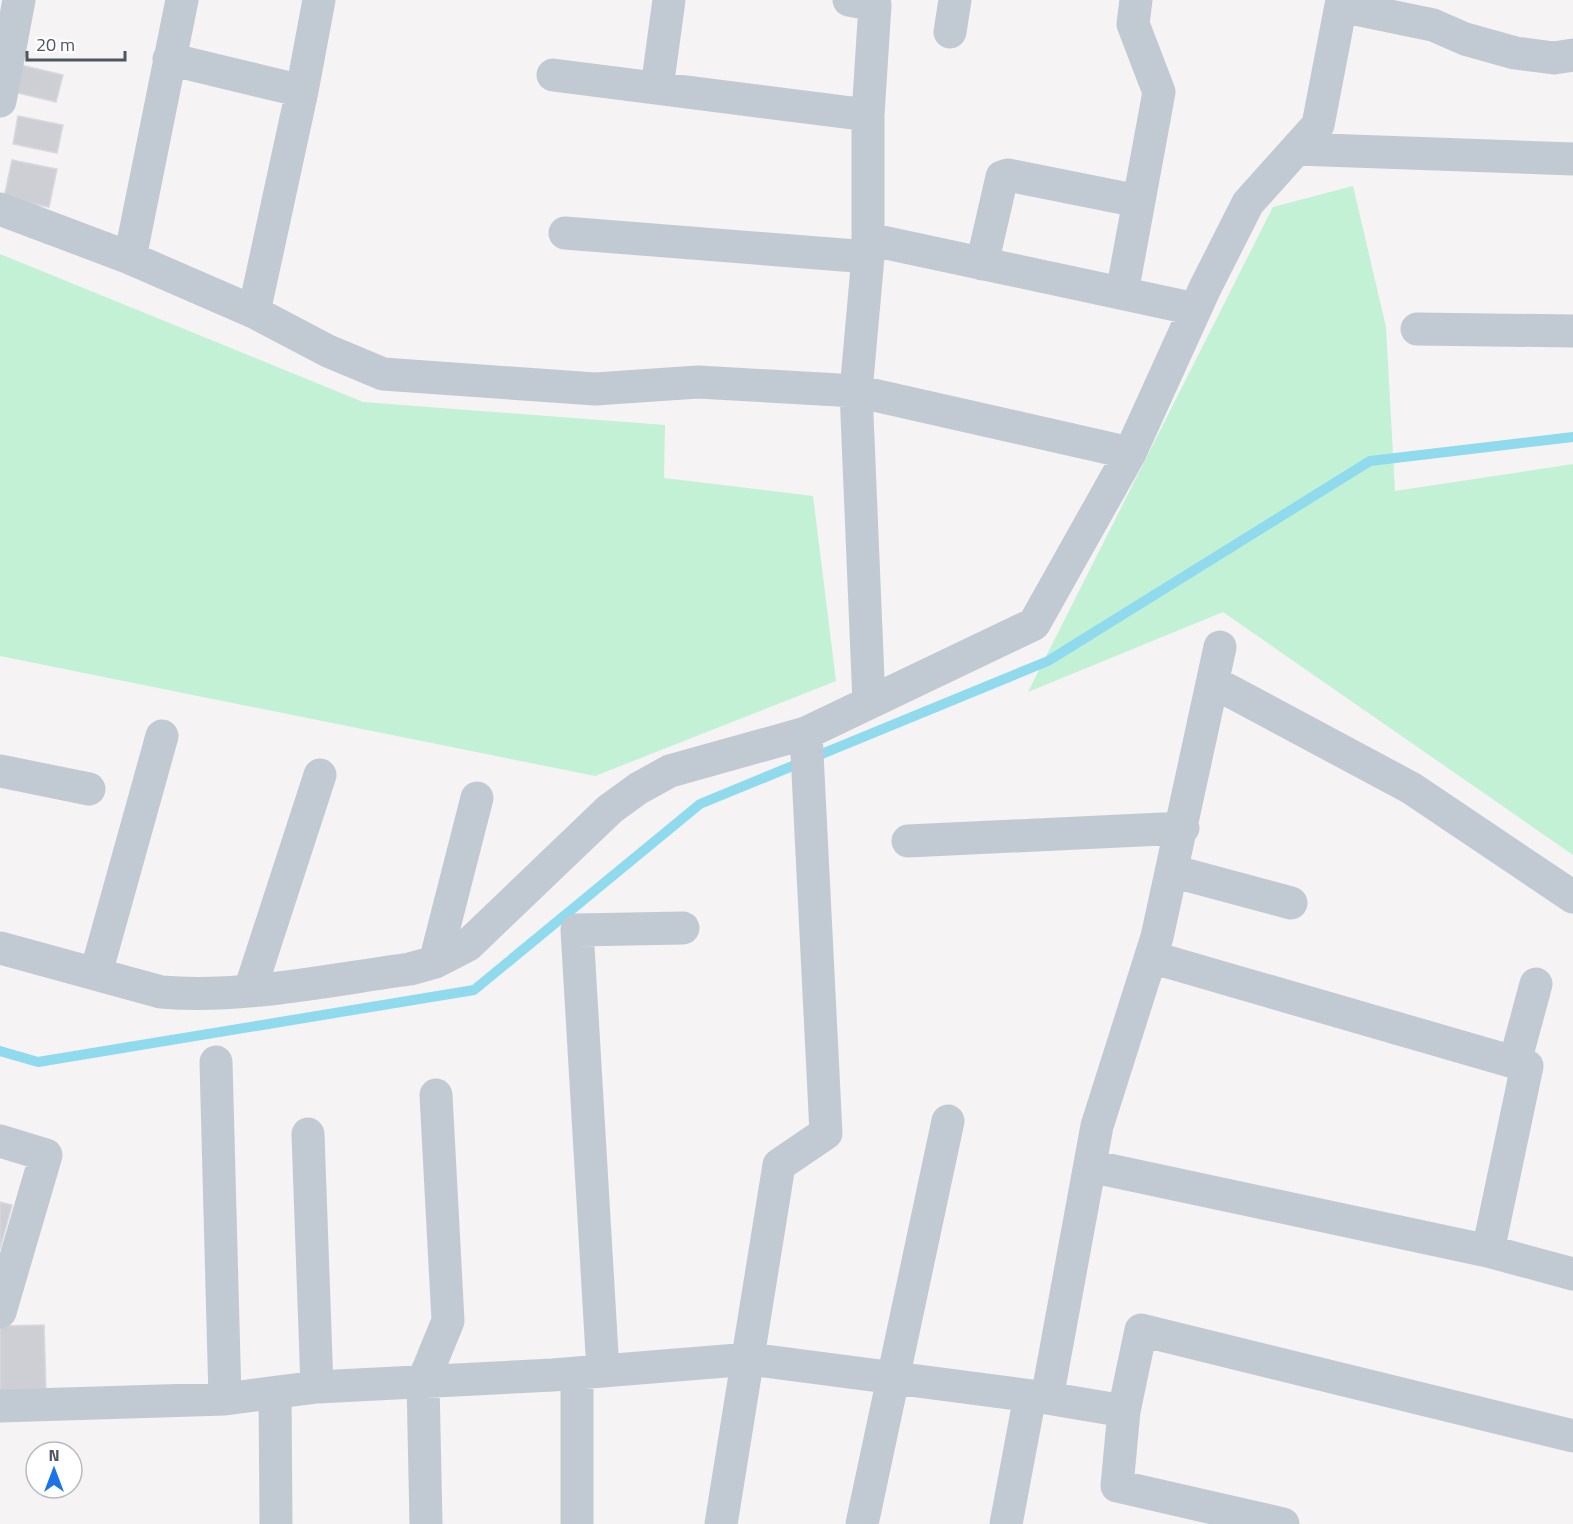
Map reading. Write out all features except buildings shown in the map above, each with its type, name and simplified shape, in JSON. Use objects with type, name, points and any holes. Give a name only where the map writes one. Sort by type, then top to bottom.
[{"type":"street","points":[[0,101],[19,0]]},
{"type":"street","points":[[130,258],[182,0]]},
{"type":"street","points":[[254,312],[302,91],[319,0]]},
{"type":"street","points":[[657,88],[669,0]]},
{"type":"street","points":[[849,0],[875,5],[867,115],[867,248],[856,391],[869,703]]},
{"type":"street","points":[[950,32],[955,0]]},
{"type":"street","points":[[1122,293],[1159,92],[1133,24],[1136,0]]},
{"type":"street","points":[[0,948],[161,992],[220,993],[250,990],[410,969],[435,962],[468,945],[610,809],[639,788],[670,771],[806,733],[1034,624],[1130,453],[1195,309],[1248,203],[1318,125],[1341,3],[1433,25],[1465,39],[1515,53],[1554,58],[1573,55]]},
{"type":"street","points":[[169,59],[302,91]]},
{"type":"street","points":[[552,75],[867,115]]},
{"type":"street","points":[[1297,149],[1573,159]]},
{"type":"street","points":[[982,264],[1002,177],[1008,175],[1138,201]]},
{"type":"street","points":[[0,209],[130,258],[254,312],[328,351],[382,374],[595,389],[698,382],[856,391],[1130,453]]},
{"type":"street","points":[[565,233],[867,248],[982,264],[1195,309]]},
{"type":"street","points":[[1417,329],[1573,331]]},
{"type":"street","points":[[1006,1524],[1038,1397],[1097,1126],[1151,957],[1172,871],[1220,647]]},
{"type":"street","points":[[1213,682],[1411,788],[1573,897]]},
{"type":"street","points":[[721,1524],[750,1359],[779,1165],[826,1133],[806,733]]},
{"type":"street","points":[[96,974],[162,736]]},
{"type":"street","points":[[0,771],[89,789]]},
{"type":"street","points":[[250,990],[320,775]]},
{"type":"street","points":[[435,962],[477,798]]},
{"type":"street","points":[[908,841],[1182,828]]},
{"type":"street","points":[[1172,871],[1291,903]]},
{"type":"street","points":[[578,1524],[590,1372],[577,930],[683,928]]},
{"type":"street","points":[[1151,957],[1527,1066],[1488,1251]]},
{"type":"street","points":[[1515,1062],[1536,984]]},
{"type":"street","points":[[216,1062],[225,1399]]},
{"type":"street","points":[[426,1524],[423,1382],[448,1321],[436,1095]]},
{"type":"street","points":[[862,1524],[895,1378],[948,1121]]},
{"type":"street","points":[[308,1134],[317,1387]]},
{"type":"street","points":[[0,1141],[46,1155],[0,1312]]},
{"type":"street","points":[[1090,1166],[1488,1251],[1573,1274]]},
{"type":"street","points":[[1283,1524],[1117,1486],[1124,1411],[1141,1330],[1573,1436]]},
{"type":"street","points":[[0,1406],[225,1399],[317,1387],[590,1372],[750,1359],[1038,1397],[1124,1411]]},
{"type":"street","points":[[275,1393],[276,1524]]},
{"type":"green space","points":[[1353,186],[1386,327],[1395,491],[1573,464],[1573,855],[1223,612],[1028,692],[1273,207]]},
{"type":"green space","points":[[0,254],[363,402],[665,425],[664,478],[813,496],[836,681],[595,776],[0,656]]},
{"type":"waterway","points":[[0,1051],[38,1062],[474,990],[700,804],[1048,661],[1370,461],[1573,437]]}]
